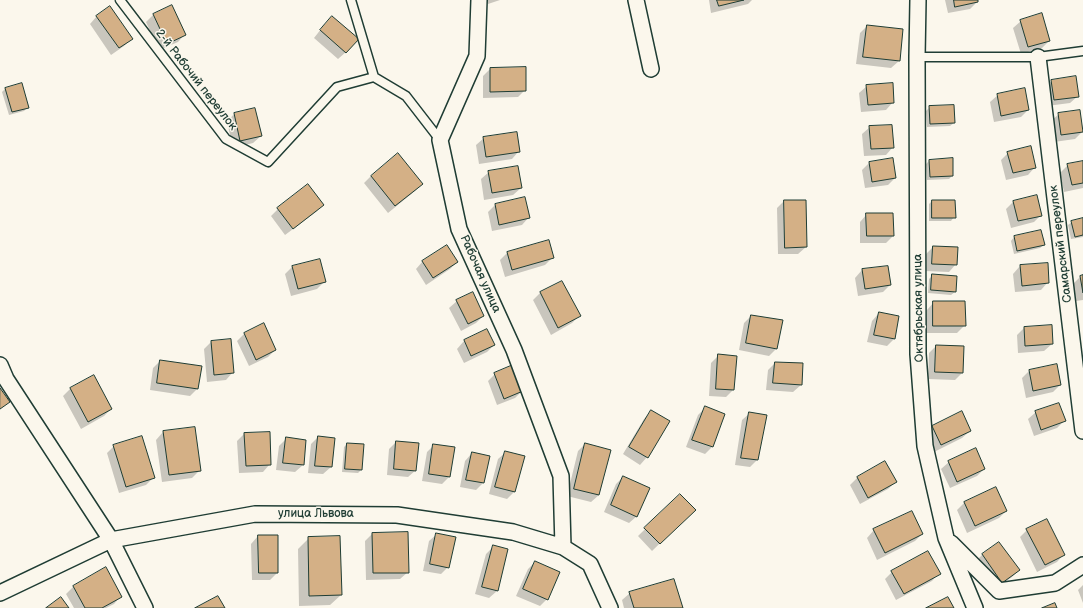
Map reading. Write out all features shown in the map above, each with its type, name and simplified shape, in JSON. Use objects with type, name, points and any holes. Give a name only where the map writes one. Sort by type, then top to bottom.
[{"type":"street","points":[[440,140],[478,56],[478,0]]},
{"type":"street","points":[[636,0],[651,68]]},
{"type":"street","name":"Октябрьская улица","points":[[918,0],[918,354],[926,446],[946,538],[976,608]]},
{"type":"street","name":"Самарский переулок","points":[[1038,57],[1083,431]]},
{"type":"street","name":"Рабочая улица","points":[[440,140],[459,228],[514,350],[560,476],[563,547]]},
{"type":"street","points":[[0,365],[6,379],[111,540],[145,608]]},
{"type":"street","name":"улица Львова","points":[[0,593],[111,540],[255,514],[397,515],[513,532],[563,547],[590,564],[610,608]]},
{"type":"street","points":[[946,538],[999,591],[1055,583],[1083,565]]},
{"type":"lane","name":"2-й Рабочий переулок","points":[[120,0],[226,140],[268,162],[337,87],[374,77]]},
{"type":"lane","points":[[351,0],[374,77],[406,96],[440,140]]},
{"type":"lane","points":[[917,57],[1038,57],[1083,51]]},
{"type":"building","points":[[717,0],[744,0],[719,6]]},
{"type":"building","points":[[954,0],[978,0],[978,2],[955,7]]},
{"type":"building","points":[[172,5],[186,35],[167,44],[153,14]]},
{"type":"building","points":[[110,6],[133,39],[119,48],[96,16]]},
{"type":"building","points":[[1042,13],[1050,41],[1028,47],[1020,20]]},
{"type":"building","points":[[332,16],[359,39],[346,53],[320,30]]},
{"type":"building","points":[[867,25],[903,29],[900,61],[863,57]]},
{"type":"building","points":[[526,67],[526,91],[490,92],[490,68]]},
{"type":"building","points":[[1076,76],[1079,97],[1054,100],[1051,80]]},
{"type":"building","points":[[22,83],[29,108],[12,112],[5,88]]},
{"type":"building","points":[[893,83],[894,103],[868,105],[866,85]]},
{"type":"building","points":[[1025,88],[1029,110],[1001,116],[997,94]]},
{"type":"building","points":[[954,105],[955,123],[930,124],[929,106]]},
{"type":"building","points":[[255,108],[262,136],[240,141],[234,113]]},
{"type":"building","points":[[1080,110],[1083,132],[1061,135],[1058,113]]},
{"type":"building","points":[[892,125],[894,148],[871,149],[869,126]]},
{"type":"building","points":[[517,132],[520,152],[486,157],[483,137]]},
{"type":"building","points":[[1031,146],[1036,168],[1013,173],[1007,152]]},
{"type":"building","points":[[398,153],[423,184],[395,206],[371,176]]},
{"type":"building","points":[[893,158],[896,178],[872,182],[869,162]]},
{"type":"building","points":[[953,158],[953,176],[930,177],[929,160]]},
{"type":"building","points":[[1083,161],[1083,183],[1072,185],[1067,164]]},
{"type":"building","points":[[518,166],[522,188],[492,193],[488,171]]},
{"type":"building","points":[[308,184],[324,205],[293,229],[277,208]]},
{"type":"building","points":[[1037,195],[1042,216],[1018,221],[1013,201]]},
{"type":"building","points":[[525,197],[530,218],[499,225],[495,204]]},
{"type":"building","points":[[784,200],[806,200],[807,247],[785,248]]},
{"type":"building","points":[[932,200],[955,200],[956,218],[932,218]]},
{"type":"building","points":[[866,213],[893,213],[894,236],[867,236]]},
{"type":"building","points":[[1083,218],[1083,235],[1075,237],[1071,221]]},
{"type":"building","points":[[1041,230],[1045,245],[1017,251],[1014,236]]},
{"type":"building","points":[[549,240],[554,258],[512,270],[507,252]]},
{"type":"building","points":[[447,245],[458,262],[433,278],[422,261]]},
{"type":"building","points":[[933,246],[958,247],[957,265],[932,264]]},
{"type":"building","points":[[320,259],[326,282],[298,289],[292,266]]},
{"type":"building","points":[[1048,263],[1049,283],[1022,286],[1020,265]]},
{"type":"building","points":[[888,266],[891,285],[865,289],[862,269]]},
{"type":"building","points":[[932,274],[957,276],[956,292],[931,290]]},
{"type":"building","points":[[1083,275],[1083,293],[1080,276]]},
{"type":"building","points":[[562,281],[581,316],[558,328],[540,292]]},
{"type":"building","points":[[473,292],[484,316],[468,324],[456,300]]},
{"type":"building","points":[[933,301],[965,301],[966,326],[933,326]]},
{"type":"building","points":[[879,312],[899,316],[895,339],[874,335]]},
{"type":"building","points":[[751,315],[783,320],[777,349],[746,343]]},
{"type":"building","points":[[264,323],[276,350],[256,360],[244,333]]},
{"type":"building","points":[[1052,325],[1053,344],[1025,346],[1024,327]]},
{"type":"building","points":[[487,329],[495,345],[471,356],[464,340]]},
{"type":"building","points":[[231,339],[234,373],[214,375],[211,341]]},
{"type":"building","points":[[936,345],[964,346],[963,373],[935,372]]},
{"type":"building","points":[[718,354],[737,356],[734,390],[716,389]]},
{"type":"building","points":[[160,360],[202,366],[198,389],[157,383]]},
{"type":"building","points":[[775,362],[803,363],[802,385],[773,383]]},
{"type":"building","points":[[1057,364],[1061,385],[1033,391],[1029,370]]},
{"type":"building","points":[[513,365],[523,391],[504,399],[494,373]]},
{"type":"building","points":[[94,375],[112,409],[88,422],[70,388]]},
{"type":"building","points":[[0,388],[10,402],[0,409]]},
{"type":"building","points":[[1059,403],[1066,421],[1041,430],[1035,411]]},
{"type":"building","points":[[705,406],[725,414],[713,447],[692,440]]},
{"type":"building","points":[[651,410],[670,421],[648,458],[629,447]]},
{"type":"building","points":[[962,411],[971,431],[941,445],[932,426]]},
{"type":"building","points":[[749,412],[767,415],[758,460],[741,458]]},
{"type":"building","points":[[195,427],[201,471],[169,475],[163,431]]},
{"type":"building","points":[[270,432],[271,465],[246,466],[244,433]]},
{"type":"building","points":[[142,436],[155,478],[126,487],[113,445]]},
{"type":"building","points":[[318,436],[335,438],[332,467],[315,466]]},
{"type":"building","points":[[286,437],[306,440],[304,465],[283,463]]},
{"type":"building","points":[[396,441],[419,443],[416,471],[394,469]]},
{"type":"building","points":[[347,443],[364,444],[362,470],[345,469]]},
{"type":"building","points":[[585,443],[611,450],[599,495],[574,489]]},
{"type":"building","points":[[433,444],[455,447],[450,477],[429,474]]},
{"type":"building","points":[[976,448],[985,469],[957,482],[948,461]]},
{"type":"building","points":[[505,451],[525,456],[515,492],[495,487]]},
{"type":"building","points":[[472,452],[490,456],[484,483],[466,480]]},
{"type":"building","points":[[885,461],[897,482],[868,498],[857,477]]},
{"type":"building","points":[[623,476],[650,488],[637,517],[611,505]]},
{"type":"building","points":[[996,487],[1007,511],[975,526],[964,502]]},
{"type":"building","points":[[680,494],[696,510],[660,544],[644,528]]},
{"type":"building","points":[[912,511],[923,534],[885,553],[873,529]]},
{"type":"building","points":[[1047,519],[1065,555],[1045,565],[1026,529]]},
{"type":"building","points":[[408,532],[409,573],[373,573],[372,533]]},
{"type":"building","points":[[436,533],[456,537],[449,568],[430,564]]},
{"type":"building","points":[[258,535],[278,535],[278,573],[259,573]]},
{"type":"building","points":[[340,536],[342,595],[309,596],[308,537]]},
{"type":"building","points":[[999,542],[1020,570],[1002,583],[982,554]]},
{"type":"building","points":[[493,545],[508,549],[498,591],[482,587]]},
{"type":"building","points":[[928,551],[941,574],[904,594],[891,571]]},
{"type":"building","points":[[535,561],[560,572],[548,600],[523,589]]},
{"type":"building","points":[[106,567],[122,597],[102,608],[85,608],[73,586]]},
{"type":"building","points":[[674,579],[683,608],[634,608],[629,592]]},
{"type":"building","points":[[218,596],[225,608],[195,608]]},
{"type":"building","points":[[61,597],[69,608],[46,608]]},
{"type":"building","points":[[948,597],[954,608],[926,608]]},
{"type":"building","points":[[1055,603],[1057,608],[1042,608]]}]
